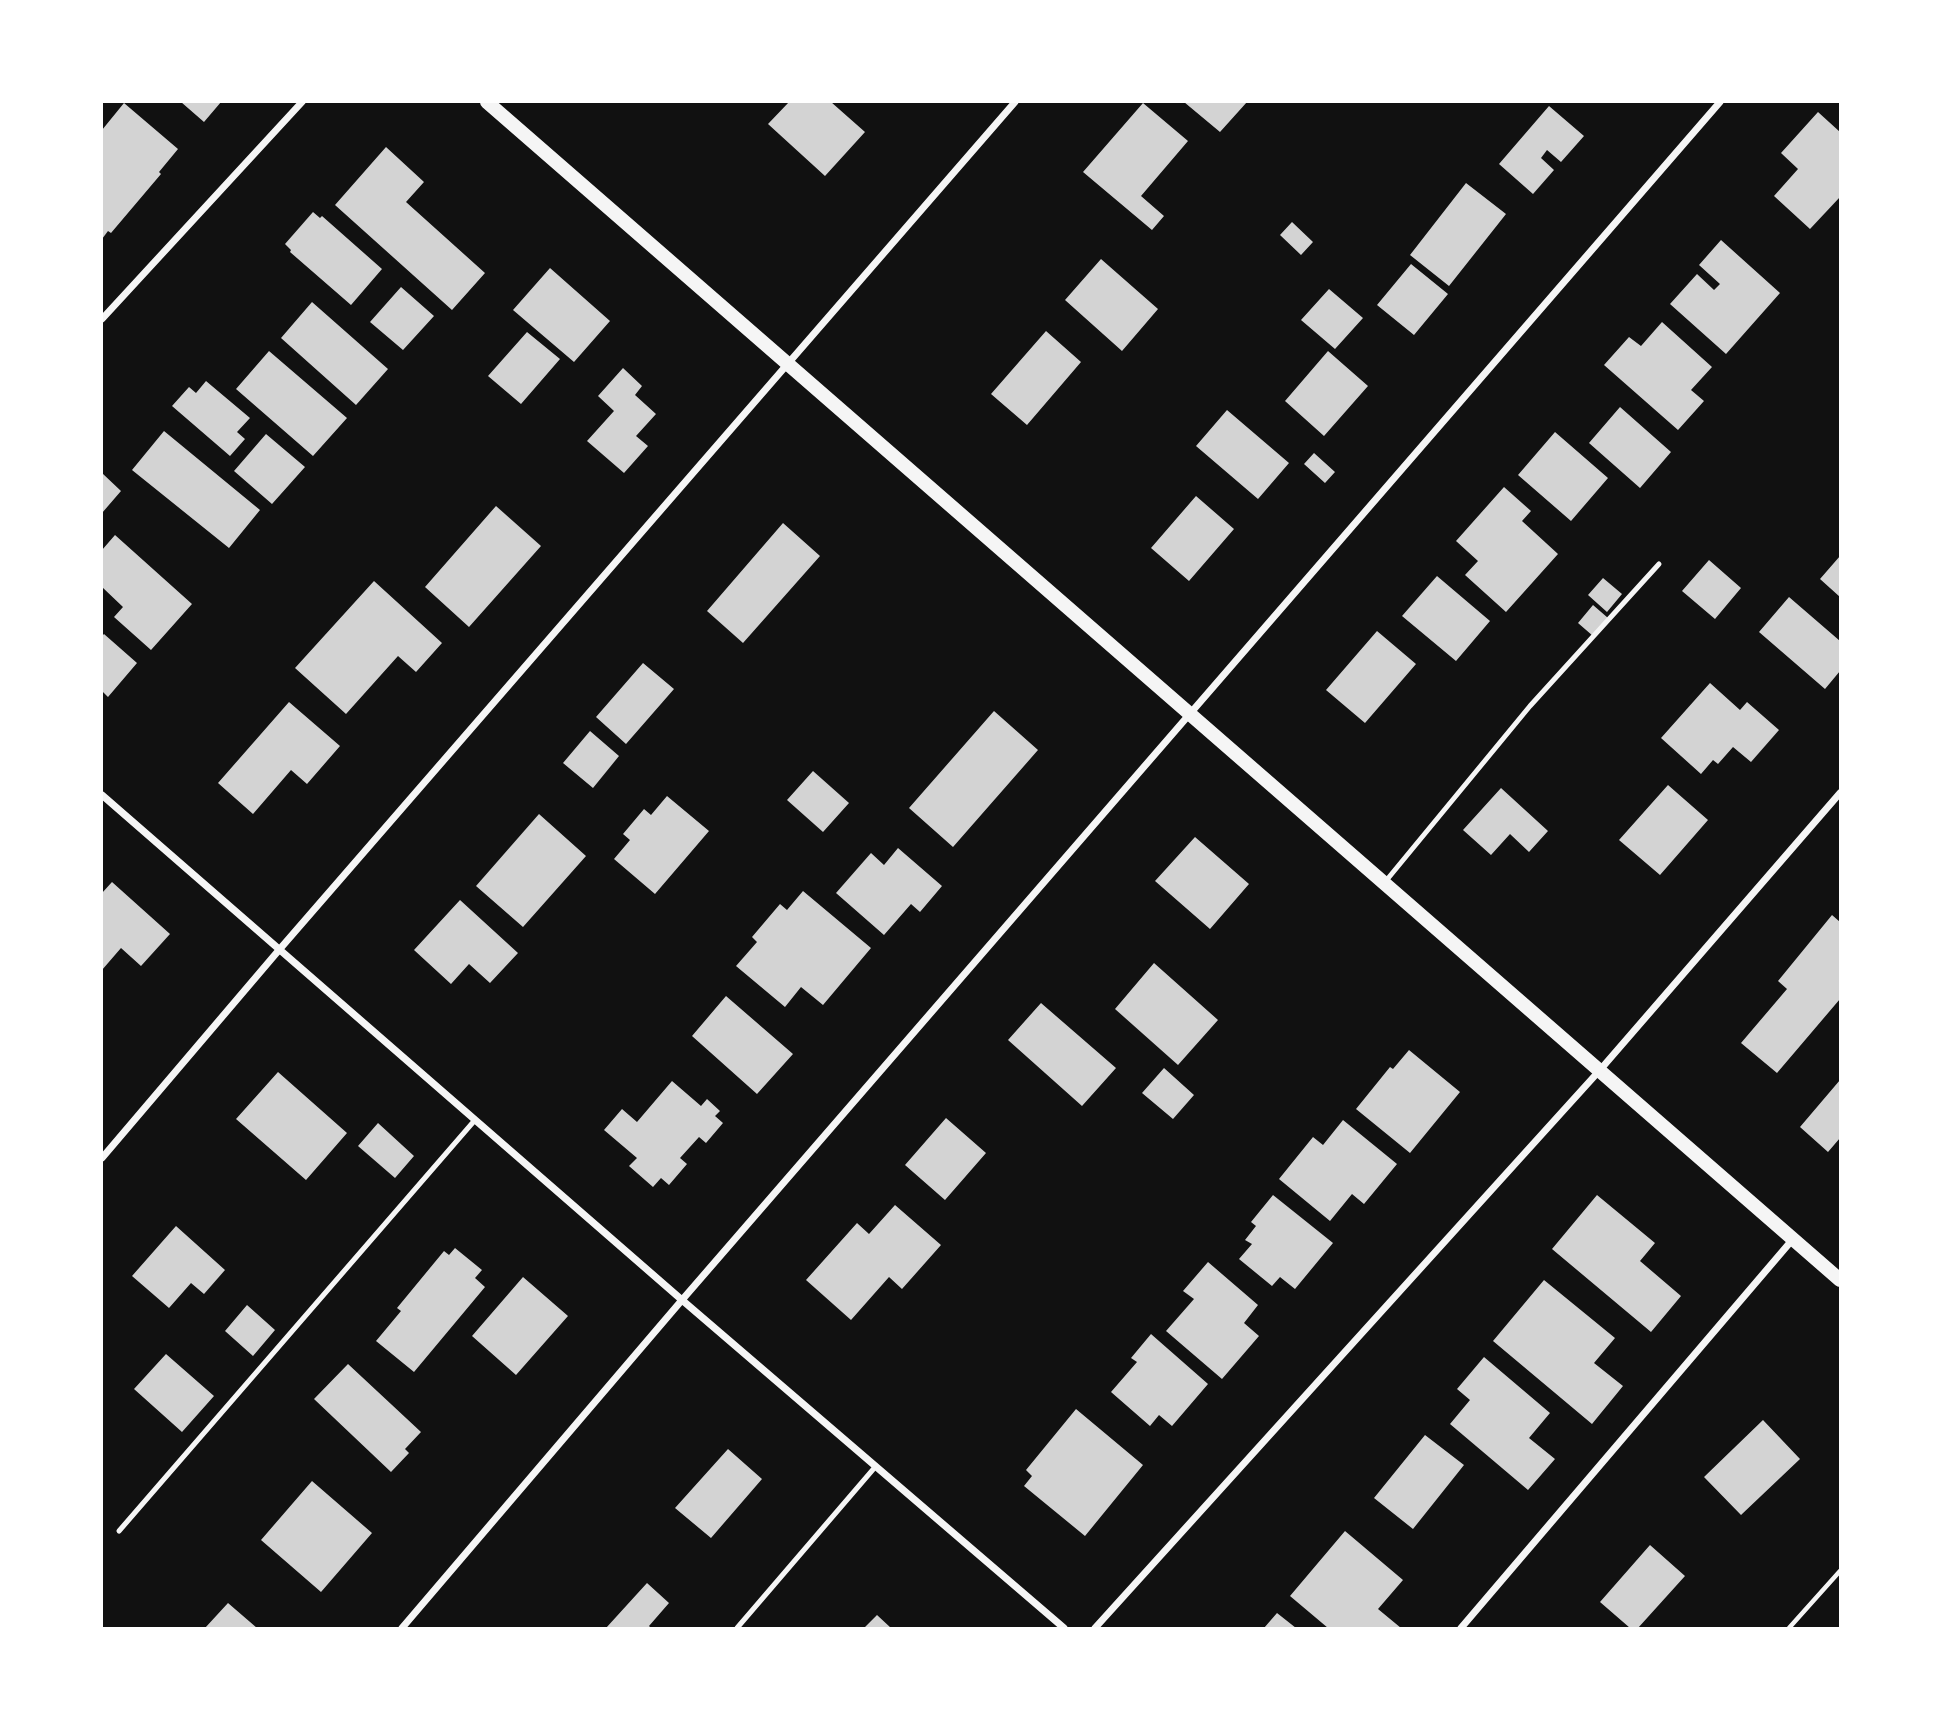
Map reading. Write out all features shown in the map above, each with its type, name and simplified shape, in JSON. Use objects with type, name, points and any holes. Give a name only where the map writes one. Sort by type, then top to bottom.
[{"type":"main road","points":[[487,102],[1840,1280]]},
{"type":"street","points":[[102,319],[302,102]]},
{"type":"street","points":[[102,1158],[279,950],[1015,102]]},
{"type":"street","points":[[402,1629],[682,1300],[1720,102]]},
{"type":"street","points":[[1095,1629],[1600,1070],[1840,793]]},
{"type":"street","points":[[102,795],[1064,1629]]},
{"type":"street","points":[[1461,1629],[1793,1238]]},
{"type":"lane","points":[[1385,883],[1530,706],[1659,564]]},
{"type":"lane","points":[[119,1531],[475,1121]]},
{"type":"lane","points":[[737,1629],[876,1466]]},
{"type":"path","points":[[1789,1629],[1840,1571]]},
{"type":"building","points":[[181,102],[221,102],[204,122]]},
{"type":"building","points":[[789,102],[831,102],[865,132],[825,176],[768,124]]},
{"type":"building","points":[[1184,102],[1247,102],[1220,132]]},
{"type":"building","points":[[124,103],[178,149],[159,172],[161,174],[111,233],[108,231],[102,239],[102,130]]},
{"type":"building","points":[[1143,103],[1188,141],[1141,196],[1164,216],[1152,230],[1083,172]]},
{"type":"building","points":[[1549,106],[1584,136],[1561,162],[1547,150],[1541,158],[1554,170],[1533,194],[1499,164]]},
{"type":"building","points":[[1818,112],[1840,132],[1840,197],[1810,229],[1774,196],[1798,169],[1781,153]]},
{"type":"building","points":[[386,147],[424,182],[406,202],[485,273],[452,310],[335,205]]},
{"type":"building","points":[[1466,183],[1506,214],[1449,286],[1410,255]]},
{"type":"building","points":[[313,212],[320,218],[322,216],[382,269],[351,305],[290,252],[285,244]]},
{"type":"building","points":[[1292,222],[1313,242],[1301,255],[1280,235]]},
{"type":"building","points":[[1721,240],[1780,293],[1726,354],[1670,304],[1697,274],[1714,290],[1720,284],[1699,265]]},
{"type":"building","points":[[1101,259],[1158,309],[1122,351],[1065,300]]},
{"type":"building","points":[[1411,264],[1448,294],[1414,335],[1377,305]]},
{"type":"building","points":[[550,268],[610,321],[574,362],[513,310]]},
{"type":"building","points":[[401,287],[434,316],[403,350],[370,322]]},
{"type":"building","points":[[1329,289],[1363,318],[1335,349],[1301,320]]},
{"type":"building","points":[[312,302],[388,369],[356,405],[281,338]]},
{"type":"building","points":[[1662,322],[1712,367],[1691,390],[1704,401],[1678,430],[1604,365],[1629,337],[1641,346]]},
{"type":"building","points":[[1046,331],[1081,362],[1027,425],[991,394]]},
{"type":"building","points":[[527,332],[560,359],[521,404],[488,376]]},
{"type":"building","points":[[269,351],[347,418],[313,456],[236,389]]},
{"type":"building","points":[[1328,351],[1368,386],[1324,436],[1285,401]]},
{"type":"building","points":[[623,368],[642,386],[635,395],[656,414],[636,436],[648,446],[624,473],[587,441],[614,411],[598,396]]},
{"type":"building","points":[[206,381],[250,418],[237,432],[245,439],[230,456],[172,406],[189,387],[196,393]]},
{"type":"building","points":[[1620,407],[1671,452],[1640,488],[1589,443]]},
{"type":"building","points":[[1227,410],[1289,463],[1258,499],[1196,446]]},
{"type":"building","points":[[164,431],[260,510],[229,548],[132,470]]},
{"type":"building","points":[[1555,432],[1608,478],[1571,521],[1518,475]]},
{"type":"building","points":[[266,434],[305,467],[272,504],[234,471]]},
{"type":"building","points":[[1314,453],[1335,472],[1325,483],[1304,464]]},
{"type":"building","points":[[102,473],[121,491],[102,513]]},
{"type":"building","points":[[1504,487],[1531,511],[1522,521],[1558,554],[1506,612],[1465,575],[1478,561],[1456,541]]},
{"type":"building","points":[[1196,496],[1234,529],[1189,581],[1151,548]]},
{"type":"building","points":[[496,506],[541,546],[469,627],[425,587]]},
{"type":"building","points":[[783,523],[820,556],[743,643],[707,611]]},
{"type":"building","points":[[115,535],[192,604],[151,650],[114,617],[123,607],[102,587],[102,550]]},
{"type":"building","points":[[1840,556],[1840,597],[1820,579]]},
{"type":"building","points":[[1709,560],[1741,588],[1715,619],[1682,591]]},
{"type":"building","points":[[1437,576],[1490,621],[1456,661],[1402,616]]},
{"type":"building","points":[[1603,578],[1622,594],[1607,612],[1588,595]]},
{"type":"building","points":[[374,581],[442,643],[416,672],[398,656],[346,714],[295,668]]},
{"type":"building","points":[[1789,597],[1840,641],[1840,671],[1825,689],[1759,632]]},
{"type":"building","points":[[1593,605],[1608,618],[1593,636],[1578,623]]},
{"type":"building","points":[[1377,631],[1416,664],[1365,723],[1326,690]]},
{"type":"building","points":[[104,634],[137,663],[108,697],[102,691]]},
{"type":"building","points":[[643,663],[674,689],[626,744],[596,717]]},
{"type":"building","points":[[1710,683],[1740,710],[1747,702],[1779,730],[1751,762],[1733,747],[1718,764],[1713,760],[1701,774],[1661,738]]},
{"type":"building","points":[[289,702],[340,746],[307,784],[291,770],[253,814],[218,783]]},
{"type":"building","points":[[994,711],[1038,750],[953,847],[909,808]]},
{"type":"building","points":[[590,731],[619,756],[593,788],[563,763]]},
{"type":"building","points":[[813,771],[849,803],[823,832],[787,800]]},
{"type":"building","points":[[1668,785],[1708,820],[1660,875],[1619,840]]},
{"type":"building","points":[[1501,788],[1548,831],[1529,852],[1510,834],[1491,855],[1463,830]]},
{"type":"building","points":[[667,796],[709,831],[655,894],[614,859],[630,840],[623,834],[644,809],[651,815]]},
{"type":"building","points":[[539,814],[586,856],[523,927],[476,886]]},
{"type":"building","points":[[1195,837],[1249,884],[1210,929],[1155,881]]},
{"type":"building","points":[[898,848],[942,886],[920,912],[911,904],[884,935],[836,893],[871,853],[884,865]]},
{"type":"building","points":[[112,882],[170,934],[141,966],[121,948],[102,970],[102,893]]},
{"type":"building","points":[[803,891],[871,948],[823,1005],[801,987],[785,1007],[736,966],[757,942],[752,937],[780,904],[787,910]]},
{"type":"building","points":[[460,900],[518,953],[490,983],[469,964],[451,984],[414,950]]},
{"type":"building","points":[[1832,915],[1840,922],[1840,999],[1777,1073],[1741,1043],[1787,989],[1778,981]]},
{"type":"building","points":[[1154,963],[1218,1020],[1178,1065],[1115,1009]]},
{"type":"building","points":[[726,996],[793,1054],[757,1094],[692,1036]]},
{"type":"building","points":[[1041,1003],[1116,1068],[1082,1106],[1008,1040]]},
{"type":"building","points":[[1409,1050],[1460,1092],[1410,1153],[1356,1109],[1390,1067],[1393,1069]]},
{"type":"building","points":[[1164,1068],[1194,1095],[1173,1119],[1142,1093]]},
{"type":"building","points":[[278,1072],[347,1133],[306,1180],[236,1119]]},
{"type":"building","points":[[1840,1080],[1840,1138],[1828,1152],[1800,1127]]},
{"type":"building","points":[[672,1081],[701,1106],[707,1099],[720,1111],[715,1116],[723,1123],[706,1143],[699,1137],[680,1158],[687,1164],[669,1185],[661,1178],[653,1187],[629,1166],[637,1158],[604,1130],[622,1109],[637,1122]]},
{"type":"building","points":[[946,1118],[986,1153],[945,1200],[905,1165]]},
{"type":"building","points":[[1343,1120],[1397,1164],[1364,1204],[1352,1194],[1330,1221],[1279,1179],[1313,1137],[1323,1145]]},
{"type":"building","points":[[378,1123],[414,1156],[395,1178],[358,1146]]},
{"type":"building","points":[[1273,1195],[1333,1243],[1295,1289],[1280,1277],[1272,1286],[1239,1259],[1252,1244],[1245,1240],[1256,1226],[1251,1222]]},
{"type":"building","points":[[1597,1195],[1655,1243],[1640,1261],[1681,1296],[1651,1332],[1552,1249]]},
{"type":"building","points":[[895,1205],[941,1245],[902,1289],[889,1277],[851,1320],[806,1280],[857,1223],[869,1234]]},
{"type":"building","points":[[176,1226],[225,1270],[204,1294],[191,1283],[169,1308],[132,1276]]},
{"type":"building","points":[[455,1248],[482,1270],[475,1278],[485,1287],[414,1372],[376,1341],[401,1311],[397,1308],[444,1251],[449,1255]]},
{"type":"building","points":[[1208,1262],[1258,1305],[1244,1323],[1259,1336],[1222,1379],[1166,1331],[1194,1299],[1183,1291]]},
{"type":"building","points":[[523,1277],[568,1316],[516,1375],[472,1336]]},
{"type":"building","points":[[1544,1280],[1615,1338],[1594,1363],[1623,1386],[1592,1424],[1493,1341]]},
{"type":"building","points":[[247,1305],[275,1330],[253,1356],[225,1331]]},
{"type":"building","points":[[1151,1334],[1208,1384],[1172,1426],[1159,1415],[1150,1426],[1111,1392],[1137,1362],[1131,1358]]},
{"type":"building","points":[[166,1354],[214,1396],[182,1432],[134,1389]]},
{"type":"building","points":[[1484,1357],[1550,1413],[1529,1438],[1555,1459],[1528,1490],[1450,1424],[1470,1400],[1457,1389]]},
{"type":"building","points":[[348,1364],[421,1432],[405,1449],[409,1453],[391,1472],[314,1399]]},
{"type":"building","points":[[1076,1409],[1143,1465],[1085,1536],[1024,1486],[1032,1476],[1026,1470]]},
{"type":"building","points":[[1763,1420],[1800,1459],[1741,1515],[1704,1477]]},
{"type":"building","points":[[1425,1435],[1464,1465],[1413,1529],[1374,1498]]},
{"type":"building","points":[[728,1449],[762,1479],[711,1538],[675,1508]]},
{"type":"building","points":[[312,1481],[372,1533],[321,1592],[261,1540]]},
{"type":"building","points":[[1345,1531],[1403,1580],[1378,1609],[1401,1628],[1328,1628],[1290,1596]]},
{"type":"building","points":[[1650,1545],[1685,1576],[1638,1628],[1630,1628],[1600,1602]]},
{"type":"building","points":[[647,1583],[669,1603],[649,1626],[651,1628],[606,1628]]},
{"type":"building","points":[[228,1603],[257,1628],[205,1628]]},
{"type":"building","points":[[1277,1613],[1296,1628],[1264,1628]]},
{"type":"building","points":[[877,1615],[891,1628],[864,1628]]}]
